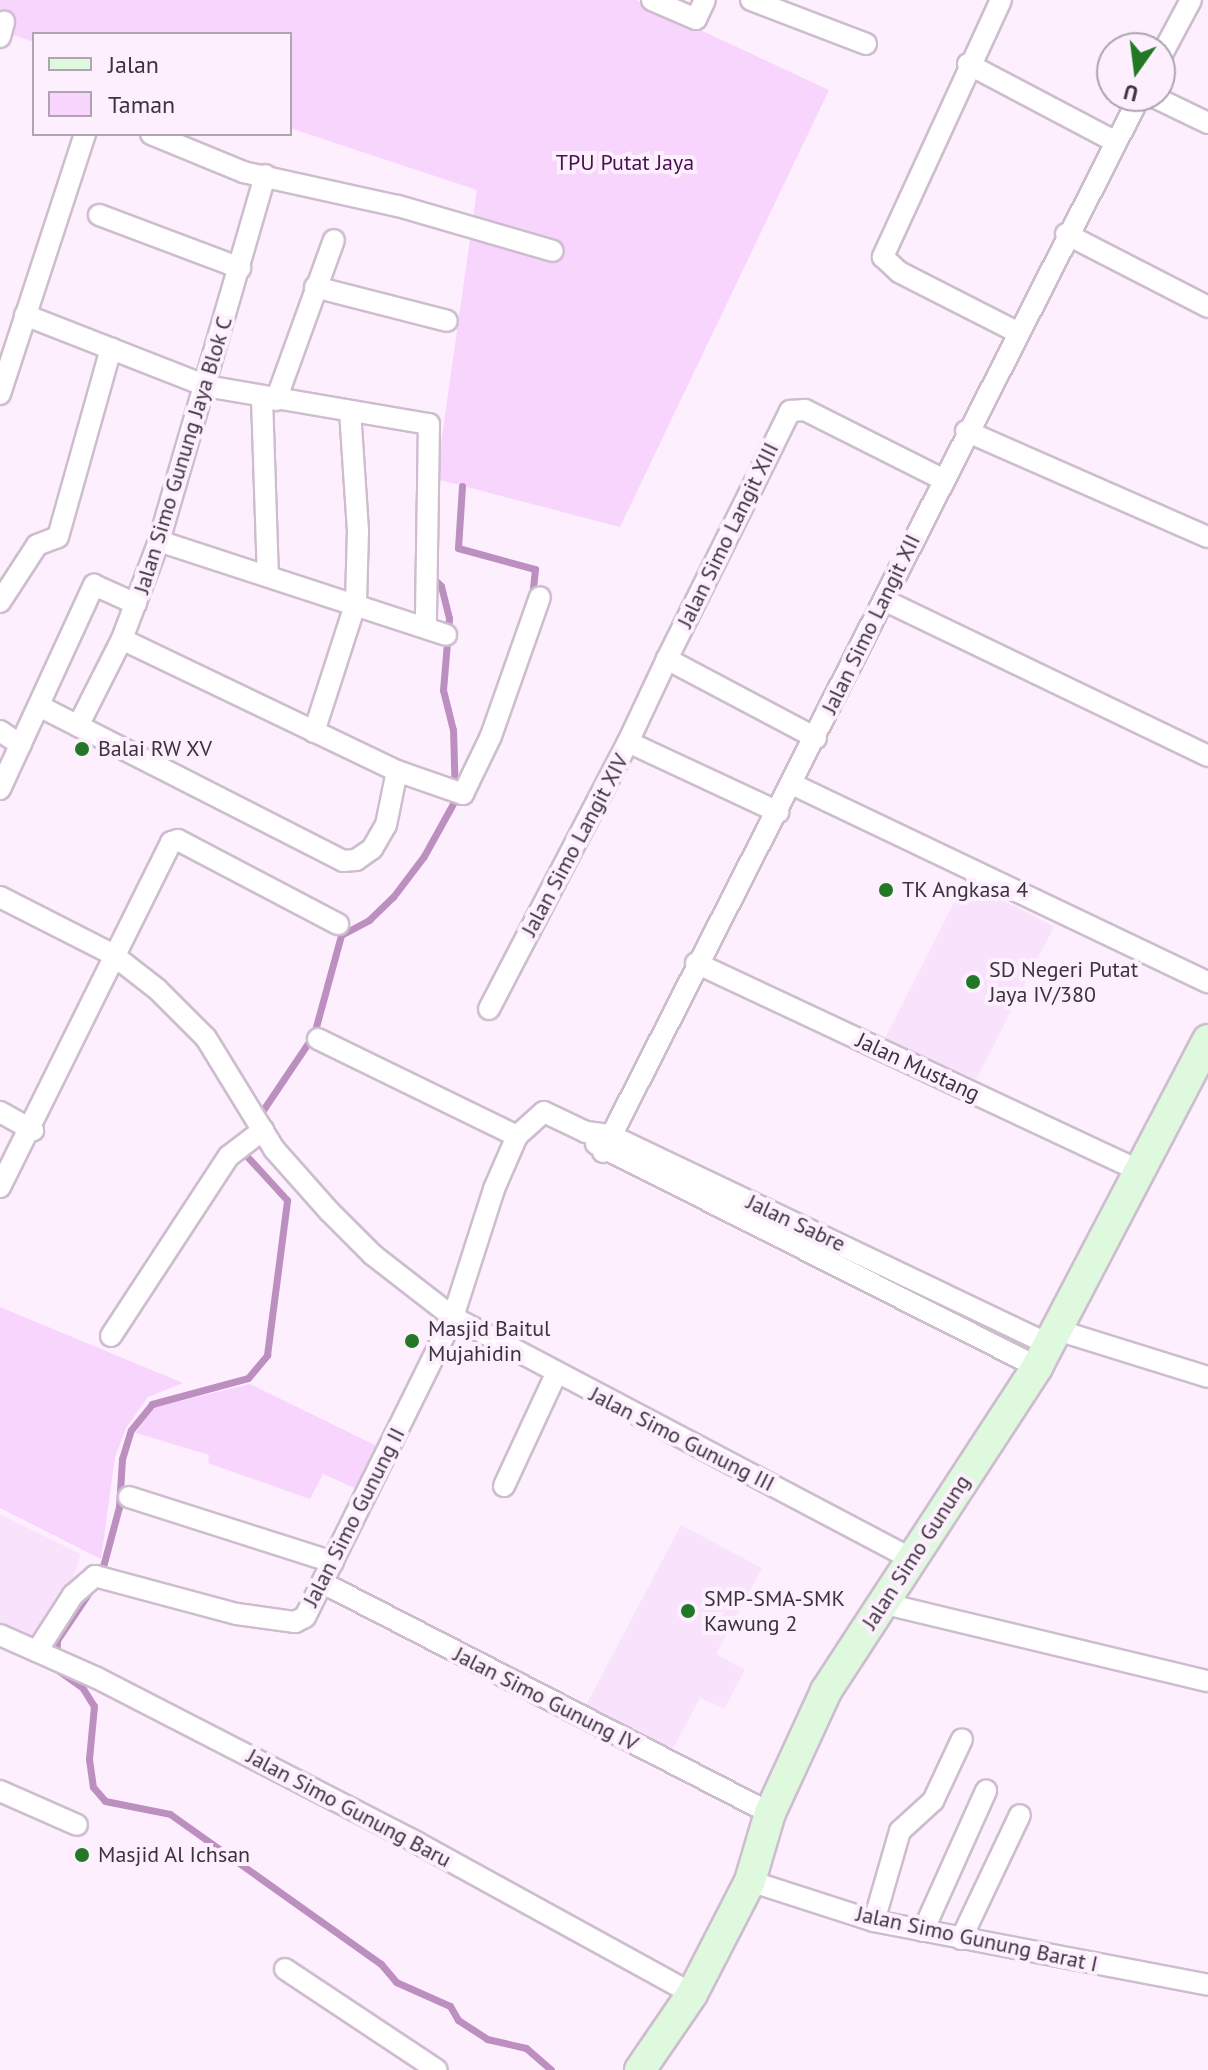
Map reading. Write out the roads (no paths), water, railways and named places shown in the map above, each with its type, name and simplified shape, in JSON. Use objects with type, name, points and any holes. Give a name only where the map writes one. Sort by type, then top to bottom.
[{"type":"main road","name":"Jalan Simo Gunung","points":[[640,2070],[692,1994],[750,1881],[770,1813],[826,1691],[1048,1347],[1206,1046]]},
{"type":"street","points":[[652,0],[700,9]]},
{"type":"street","points":[[751,0],[866,44]]},
{"type":"street","points":[[1001,0],[968,64],[883,257],[899,272],[1017,332]]},
{"type":"street","points":[[1174,32],[1191,0]]},
{"type":"street","points":[[968,64],[1116,142]]},
{"type":"street","points":[[1176,108],[1208,123]]},
{"type":"street","name":"Jalan Simo Langit XII","points":[[606,1143],[696,963],[816,738],[966,431],[1132,112]]},
{"type":"street","points":[[0,394],[84,136]]},
{"type":"street","points":[[156,136],[243,172],[398,206],[553,251]]},
{"type":"street","name":"Jalan Simo Gunung Jaya Blok C","points":[[78,726],[122,639],[159,541],[265,175]]},
{"type":"street","points":[[99,215],[240,268]]},
{"type":"street","points":[[1066,234],[1208,307]]},
{"type":"street","points":[[268,575],[269,399],[334,240]]},
{"type":"street","points":[[315,287],[447,321]]},
{"type":"street","points":[[25,315],[206,386],[429,424],[426,626]]},
{"type":"street","points":[[0,602],[37,545],[58,537],[111,348]]},
{"type":"street","name":"Jalan Simo Langit XIII","points":[[667,659],[790,411],[805,410],[942,479]]},
{"type":"street","points":[[314,732],[356,602],[358,531],[350,412]]},
{"type":"street","points":[[966,431],[1208,537]]},
{"type":"street","points":[[159,541],[356,602],[446,635]]},
{"type":"street","points":[[0,789],[41,707],[94,585],[136,604]]},
{"type":"street","points":[[122,639],[397,771],[454,792],[465,791],[491,736],[540,597]]},
{"type":"street","points":[[884,600],[1208,756]]},
{"type":"street","points":[[628,742],[667,659],[816,738]]},
{"type":"street","points":[[41,707],[343,861],[356,860],[372,849],[386,825],[397,771]]},
{"type":"street","points":[[0,731],[21,745]]},
{"type":"street","name":"Jalan Simo Langit XIV","points":[[489,1009],[628,742],[778,812]]},
{"type":"street","points":[[792,784],[1208,982]]},
{"type":"street","points":[[0,1187],[33,1130],[112,954],[175,840],[338,924]]},
{"type":"street","name":"Jalan Simo Gunung III","points":[[0,897],[112,954],[157,989],[206,1038],[253,1131],[274,1149],[373,1255],[453,1317],[912,1559]]},
{"type":"street","name":"Jalan Mustang","points":[[696,963],[1140,1171]]},
{"type":"street","points":[[318,1039],[517,1136]]},
{"type":"street","points":[[0,1112],[33,1130]]},
{"type":"street","name":"Jalan Sabre","points":[[517,1136],[540,1114],[586,1132],[1048,1347],[1208,1377]]},
{"type":"street","points":[[111,1336],[253,1131]]},
{"type":"street","name":"Jalan Simo Gunung II","points":[[50,1656],[73,1595],[99,1578],[237,1614],[295,1622],[305,1617],[453,1317],[494,1189],[517,1136]]},
{"type":"street","points":[[504,1486],[556,1374]]},
{"type":"street","points":[[129,1497],[333,1562]]},
{"type":"street","name":"Jalan Simo Gunung IV","points":[[323,1583],[770,1813]]},
{"type":"street","points":[[882,1603],[1208,1681]]},
{"type":"street","name":"Jalan Simo Gunung Baru","points":[[0,1635],[50,1656],[416,1842],[692,1994]]},
{"type":"street","points":[[874,1921],[900,1831],[933,1801],[962,1739]]},
{"type":"street","points":[[0,1791],[77,1825]]},
{"type":"street","points":[[923,1931],[986,1791]]},
{"type":"street","points":[[961,1939],[1020,1815]]},
{"type":"street","name":"Jalan Simo Gunung Barat I","points":[[750,1881],[874,1921],[1208,1985]]},
{"type":"street","points":[[285,1969],[437,2070]]},
{"type":"waterway","points":[[462,486],[458,548],[535,569],[532,597]]},
{"type":"waterway","points":[[259,1116],[314,1034],[341,935],[369,920],[393,897],[424,856],[455,800],[453,730],[443,690],[449,618],[441,586],[432,577]]},
{"type":"waterway","points":[[101,1574],[119,1507],[122,1459],[131,1430],[152,1404],[248,1378],[267,1355],[287,1200],[243,1152]]},
{"type":"waterway","points":[[56,1656],[57,1640],[90,1591]]},
{"type":"waterway","points":[[56,1669],[82,1687],[94,1706],[89,1759],[93,1787],[105,1801],[170,1814],[381,1964],[396,1982],[450,2006],[458,2020],[487,2039],[526,2048],[551,2070]]},
{"type":"place","name":"Balai RW XV","points":[[82,749]]},
{"type":"place","name":"TK Angkasa 4","points":[[886,890]]},
{"type":"place","name":"SD Negeri Putat Jaya IV/380","points":[[973,982]]},
{"type":"place","name":"Masjid Baitul Mujahidin","points":[[412,1341]]},
{"type":"place","name":"SMP-SMA-SMK Kawung 2","points":[[688,1611]]},
{"type":"place","name":"Masjid Al Ichsan","points":[[82,1855]]},
{"type":"park label","name":"TPU Putat Jaya","points":[[625,163]]}]
